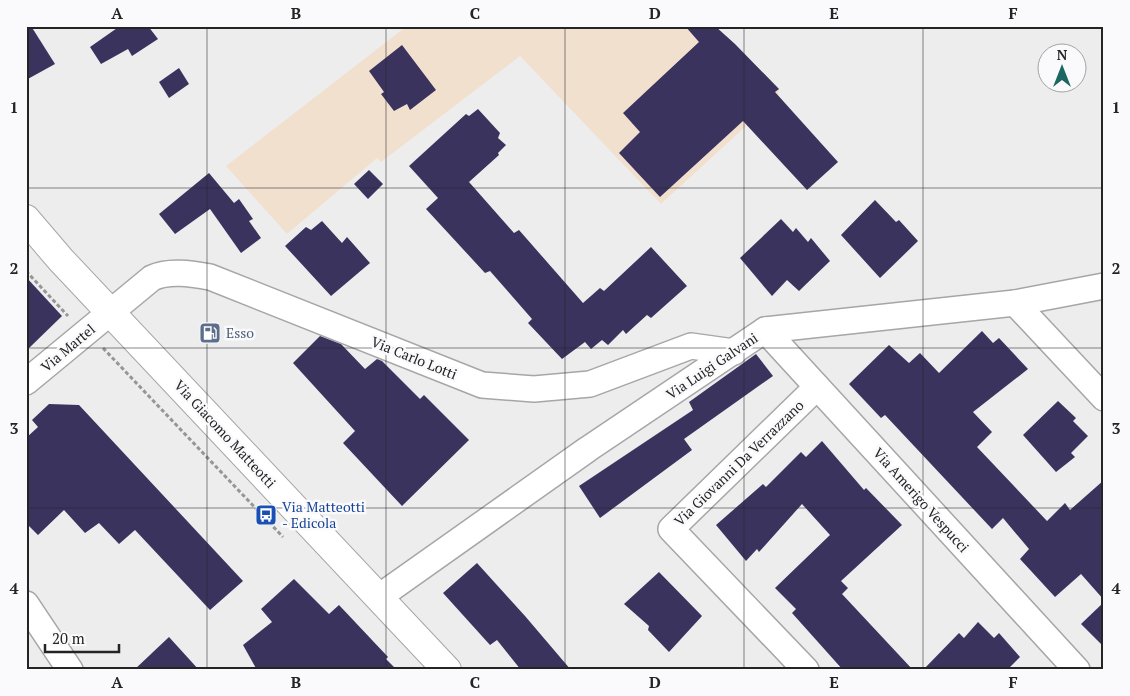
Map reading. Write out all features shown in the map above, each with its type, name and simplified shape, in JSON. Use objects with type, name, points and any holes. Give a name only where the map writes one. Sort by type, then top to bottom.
[{"type":"main road","name":"Via Giacomo Matteotti","points":[[26,219],[60,260],[447,670]]},
{"type":"street","name":"Via Carlo Lotti","points":[[110,313],[152,278],[161,274],[190,274],[210,277],[482,385],[534,389],[590,384],[691,346],[734,352]]},
{"type":"street","name":"Via Luigi Galvani","points":[[379,597],[588,449],[765,330],[1015,303],[1104,286]]},
{"type":"street","points":[[1015,303],[1104,398]]},
{"type":"street","name":"Via Martel","points":[[26,382],[79,325],[110,313]]},
{"type":"street","name":"Via Amerigo Vespucci","points":[[765,330],[1076,670]]},
{"type":"street","name":"Via Giovanni Da Verrazzano","points":[[806,670],[671,529],[817,387]]},
{"type":"street","points":[[26,604],[70,670]]},
{"type":"path","points":[[26,271],[277,531]]},
{"type":"shaded area","points":[[407,26],[720,26],[718,29],[779,89],[778,97],[661,204],[520,56],[381,162],[377,158],[287,234],[226,166]]},
{"type":"building","points":[[26,26],[31,26],[55,64],[26,80]]},
{"type":"building","points":[[120,26],[148,26],[158,39],[132,56],[128,49],[101,64],[90,47]]},
{"type":"building","points":[[685,26],[715,26],[779,89],[775,92],[838,162],[807,190],[743,121],[660,197],[619,153],[640,132],[623,113],[699,42]]},
{"type":"building","points":[[402,45],[436,90],[410,110],[407,104],[394,111],[381,94],[384,92],[369,71]]},
{"type":"building","points":[[179,68],[189,84],[169,98],[159,82]]},
{"type":"building","points":[[478,109],[500,133],[498,138],[506,145],[498,153],[499,155],[469,182],[514,233],[519,230],[583,303],[600,288],[604,291],[651,247],[687,286],[651,318],[647,315],[626,334],[623,330],[608,345],[602,340],[591,349],[585,342],[562,359],[528,323],[532,319],[490,271],[485,273],[426,209],[438,198],[409,166],[466,114],[469,116]]},
{"type":"building","points":[[369,170],[383,184],[368,199],[354,184]]},
{"type":"building","points":[[209,173],[234,203],[239,199],[253,219],[249,221],[261,238],[241,253],[210,209],[175,234],[159,214]]},
{"type":"building","points":[[875,200],[896,222],[899,220],[918,241],[880,278],[841,235]]},
{"type":"building","points":[[781,219],[793,232],[796,228],[808,242],[811,238],[830,261],[799,291],[787,280],[772,296],[740,258]]},
{"type":"building","points":[[322,221],[342,243],[347,237],[370,263],[331,296],[285,246],[306,227],[311,230]]},
{"type":"building","points":[[26,277],[62,316],[26,351]]},
{"type":"building","points":[[982,331],[993,343],[999,338],[1028,369],[973,412],[992,432],[977,447],[1047,521],[1065,503],[1070,510],[1104,480],[1104,600],[1081,574],[1055,597],[1020,559],[1029,549],[1003,518],[992,529],[885,415],[881,418],[849,384],[889,345],[909,363],[920,353],[939,373]]},
{"type":"building","points":[[320,336],[341,344],[365,369],[377,359],[382,361],[420,399],[424,395],[469,440],[402,506],[343,443],[355,431],[293,363]]},
{"type":"building","points":[[756,354],[773,376],[684,439],[692,450],[600,518],[579,486],[693,410],[689,402]]},
{"type":"building","points":[[1058,401],[1076,418],[1073,421],[1088,436],[1071,453],[1075,457],[1056,472],[1023,435]]},
{"type":"building","points":[[49,404],[79,405],[243,581],[210,610],[135,530],[119,544],[99,523],[85,533],[64,510],[38,535],[26,523],[26,438],[38,427],[32,420]]},
{"type":"building","points":[[822,441],[864,490],[866,488],[902,525],[841,581],[848,588],[842,594],[913,670],[843,670],[792,613],[796,609],[775,588],[830,535],[802,504],[759,552],[757,549],[746,561],[716,525],[763,484],[766,487],[801,452],[806,457]]},
{"type":"building","points":[[477,563],[571,670],[521,670],[497,640],[490,645],[443,593]]},
{"type":"building","points":[[659,572],[702,616],[669,652],[648,630],[649,626],[624,604]]},
{"type":"building","points":[[294,579],[329,614],[339,605],[388,657],[386,659],[397,670],[257,670],[243,645],[272,622],[261,609]]},
{"type":"building","points":[[1104,602],[1104,647],[1081,624]]},
{"type":"building","points":[[978,622],[994,638],[999,633],[1020,657],[1007,670],[923,670],[959,633],[964,638]]},
{"type":"building","points":[[169,637],[199,670],[134,670]]},
{"type":"place","name":"Esso","points":[[210,333]]},
{"type":"place","name":"Via Matteotti - Edicola","points":[[266,515]]}]
